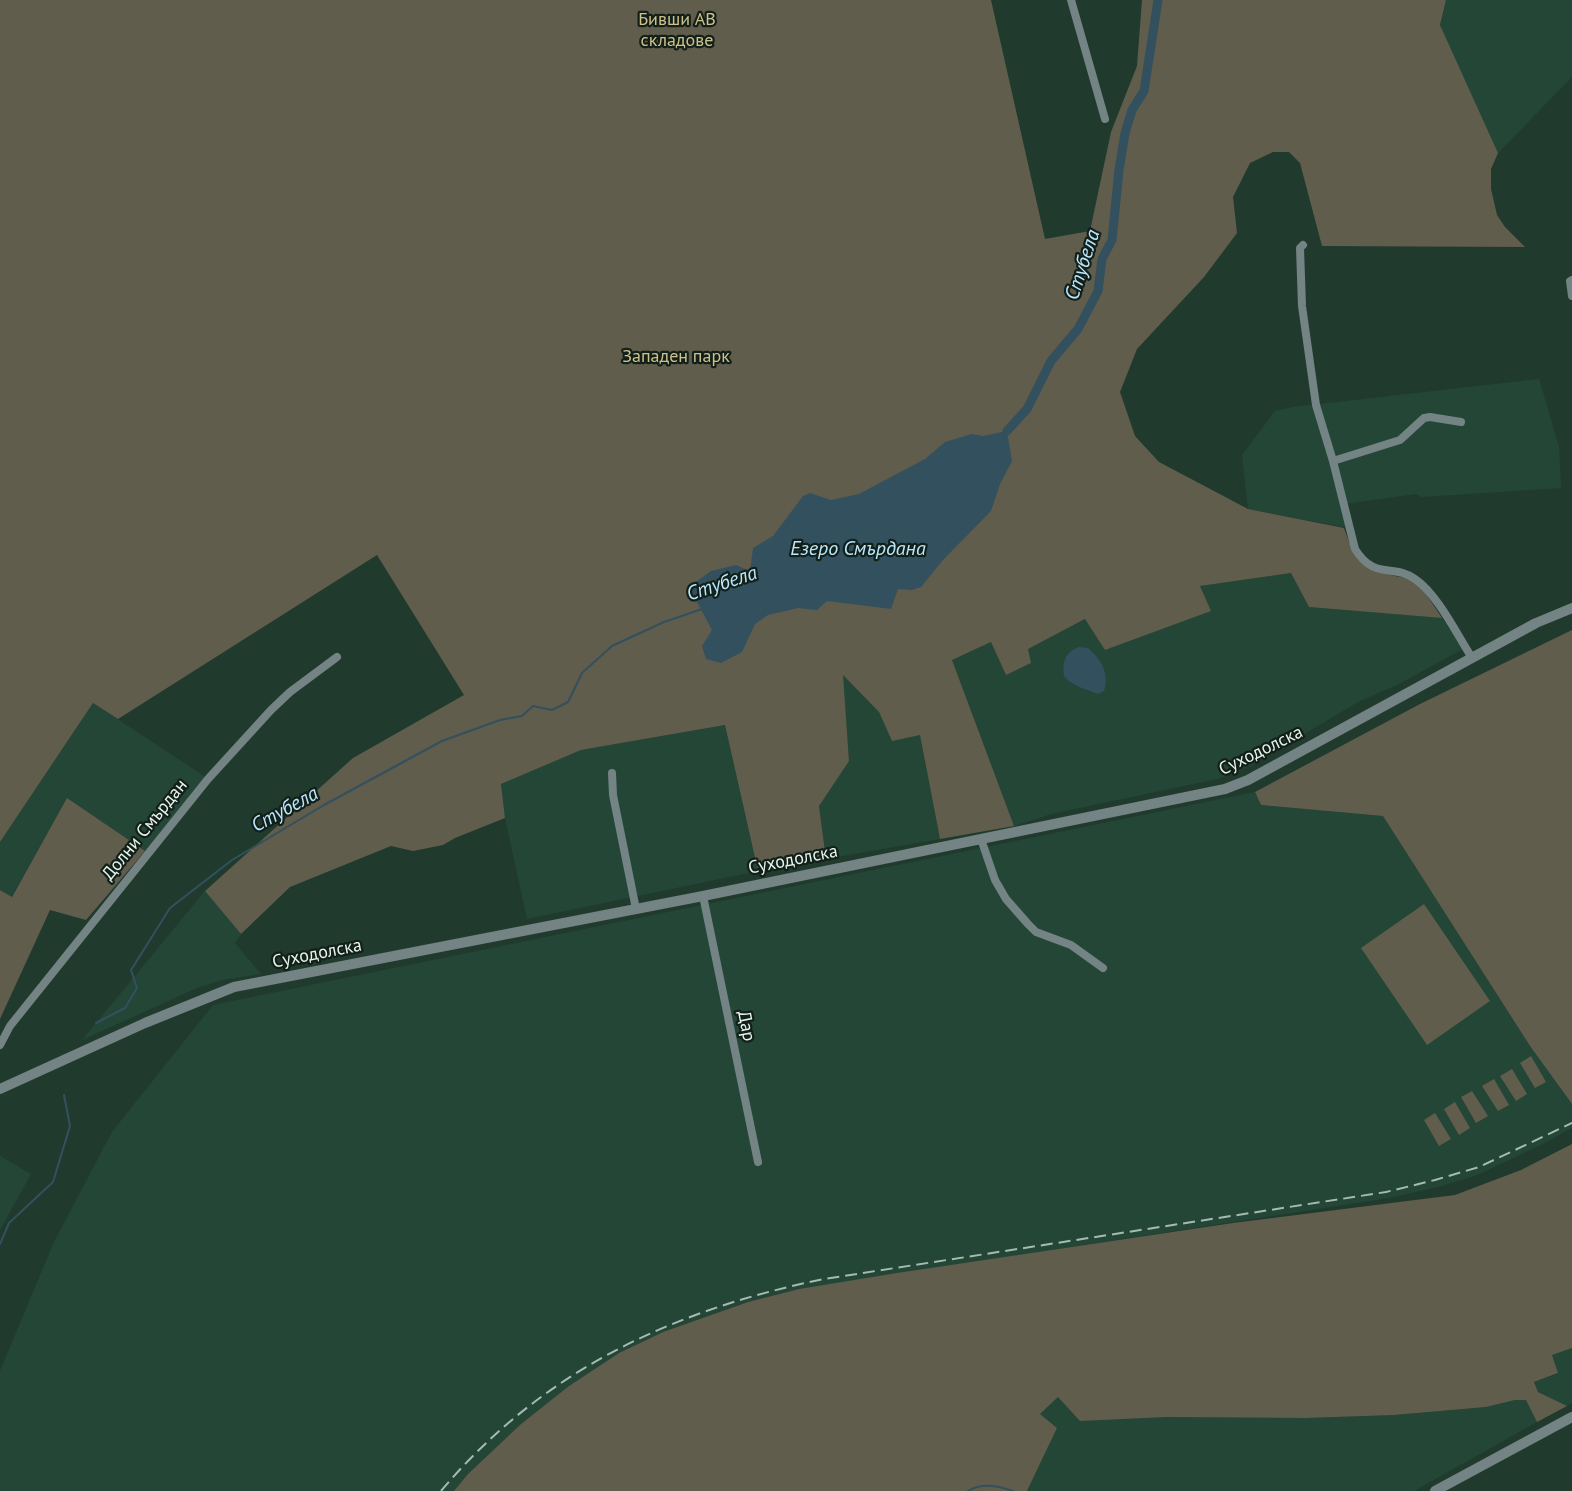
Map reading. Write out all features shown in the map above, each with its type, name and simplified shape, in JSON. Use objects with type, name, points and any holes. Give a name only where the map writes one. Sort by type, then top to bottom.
[{"type":"street","points":[[1071,0],[1106,119]]},
{"type":"street","points":[[1303,245],[1300,248],[1302,306],[1316,405],[1355,549],[1361,559],[1373,568],[1404,574],[1417,580],[1432,595],[1472,657]]},
{"type":"street","points":[[1571,280],[1572,296]]},
{"type":"street","points":[[1333,461],[1400,440],[1424,418],[1461,422]]},
{"type":"street","name":"Суходолска","points":[[0,1089],[145,1023],[234,987],[703,896],[1226,789],[1248,780],[1536,623],[1572,608]]},
{"type":"street","name":"Долни Смърдан","points":[[0,1045],[10,1026],[208,780],[277,704],[337,657]]},
{"type":"street","points":[[612,773],[613,795],[636,909]]},
{"type":"street","points":[[981,839],[995,880],[1006,898],[1028,924],[1036,932],[1071,945],[1103,968]]},
{"type":"street","name":"Дар","points":[[703,896],[758,1162]]},
{"type":"street","points":[[1435,1491],[1572,1417]]},
{"type":"shaded area","points":[[1446,0],[1572,0],[1572,77],[1498,153],[1440,25]]},
{"type":"shaded area","points":[[1539,379],[1559,447],[1561,488],[1422,497],[1416,494],[1344,504],[1349,528],[1248,509],[1242,455],[1275,411],[1293,407]]},
{"type":"shaded area","points":[[1291,573],[1309,607],[1442,618],[1463,649],[1397,685],[1358,702],[1251,766],[1217,779],[1051,814],[1014,826],[952,660],[991,642],[1006,675],[1027,649],[1086,619],[1105,650],[1210,611],[1200,586]]},
{"type":"shaded area","points":[[842,674],[879,712],[892,740],[920,735],[940,839],[826,859],[819,806],[849,760]]},
{"type":"shaded area","points":[[93,703],[207,778],[145,851],[67,799],[11,897],[0,890],[0,842]]},
{"type":"shaded area","points":[[725,725],[758,871],[527,919],[505,818],[501,784],[581,750]]},
{"type":"shaded area","points":[[1255,792],[1261,805],[1383,816],[1530,1046],[1572,1104],[1572,1128],[1475,1176],[1389,1198],[799,1289],[748,1302],[663,1332],[619,1353],[569,1386],[521,1424],[468,1474],[454,1491],[0,1491],[0,1371],[54,1242],[112,1132],[213,1005]]},
{"type":"shaded area","points":[[205,891],[241,934],[235,943],[261,974],[222,980],[197,988],[82,1040]]},
{"type":"shaded area","points":[[0,1156],[31,1174],[0,1230]]},
{"type":"shaded area","points":[[1572,1348],[1572,1403],[1567,1406],[1538,1392],[1534,1382],[1558,1374],[1552,1355]]},
{"type":"shaded area","points":[[1058,1397],[1166,1417],[1306,1418],[1394,1415],[1486,1407],[1515,1400],[1526,1400],[1537,1422],[1414,1491],[1027,1491],[1057,1428],[1040,1414]]},
{"type":"green space","name":"Западен парк","points":[[0,0],[991,0],[1045,239],[1090,231],[1111,132],[1137,66],[1142,0],[1446,0],[1440,25],[1498,153],[1491,169],[1491,189],[1497,215],[1505,227],[1525,247],[1322,246],[1300,163],[1289,152],[1273,152],[1250,163],[1233,197],[1237,233],[1204,277],[1137,349],[1120,392],[1135,436],[1159,462],[1248,509],[1344,528],[1360,562],[1374,570],[1413,581],[1425,593],[1442,618],[1309,607],[1291,573],[1200,586],[1211,611],[1105,650],[1085,619],[1028,649],[1031,663],[1006,675],[991,642],[952,660],[1014,826],[940,839],[920,735],[892,741],[879,712],[843,675],[849,761],[819,806],[826,859],[758,871],[725,725],[581,750],[501,784],[505,818],[443,845],[413,851],[391,846],[290,887],[241,934],[205,891],[353,758],[464,695],[377,555],[118,719],[93,703],[0,842]]},
{"type":"green space","points":[[1572,630],[1572,1104],[1530,1046],[1383,816],[1261,805],[1255,792],[1420,704]]},
{"type":"green space","points":[[67,798],[145,851],[86,920],[50,910],[0,1019],[0,890],[12,897]]},
{"type":"green space","points":[[1424,904],[1490,1001],[1427,1045],[1361,948]]},
{"type":"green space","points":[[1531,1056],[1546,1082],[1535,1088],[1520,1063]]},
{"type":"green space","points":[[1512,1069],[1527,1094],[1516,1101],[1500,1076]]},
{"type":"green space","points":[[1494,1079],[1509,1105],[1498,1111],[1482,1086]]},
{"type":"green space","points":[[1472,1091],[1488,1116],[1476,1123],[1461,1097]]},
{"type":"green space","points":[[1455,1102],[1470,1128],[1459,1135],[1444,1109]]},
{"type":"green space","points":[[1435,1113],[1451,1139],[1439,1146],[1424,1120]]},
{"type":"green space","points":[[1572,1144],[1572,1348],[1552,1355],[1558,1373],[1534,1382],[1538,1392],[1567,1406],[1537,1422],[1526,1400],[1515,1400],[1486,1407],[1394,1415],[1306,1418],[1166,1417],[1080,1421],[1058,1397],[1040,1414],[1057,1428],[1027,1491],[454,1491],[468,1474],[521,1424],[569,1386],[619,1353],[663,1332],[748,1302],[799,1289],[897,1273],[1233,1223],[1455,1195],[1521,1170]]},
{"type":"water","name":"Езеро Смърдана","points":[[1007,431],[1012,461],[1000,484],[991,511],[943,560],[921,587],[912,590],[898,589],[891,609],[827,601],[817,610],[798,608],[768,615],[755,624],[742,652],[721,663],[706,659],[702,646],[712,630],[689,587],[711,571],[736,565],[750,571],[753,548],[773,536],[803,496],[810,493],[831,500],[859,494],[925,459],[945,442],[972,434],[983,436]]},
{"type":"water","points":[[1079,647],[1088,648],[1103,667],[1106,685],[1104,691],[1098,694],[1075,685],[1064,676],[1066,658],[1070,652]]},
{"type":"waterway","name":"Стубела","points":[[1007,431],[1027,409],[1051,361],[1078,329],[1098,291],[1102,259],[1112,240],[1125,133],[1132,110],[1144,91],[1158,0]]},
{"type":"waterway","name":"Стубела","points":[[96,1023],[125,1008],[137,988],[131,970],[170,908],[232,860],[324,805],[442,741],[500,720],[522,716],[533,706],[552,710],[568,702],[582,673],[612,646],[664,622],[702,609]]},
{"type":"waterway","name":"Стубела","points":[[0,1244],[9,1223],[53,1182],[70,1126],[64,1095]]},
{"type":"waterway","points":[[968,1491],[979,1486],[996,1486],[1013,1491]]},
{"type":"railway","points":[[441,1491],[480,1449],[522,1412],[566,1379],[613,1352],[663,1328],[714,1308],[824,1279],[1386,1192],[1479,1167],[1572,1123]]},
{"type":"park label","name":"Бивши АВ складове","points":[[677,30]]}]
